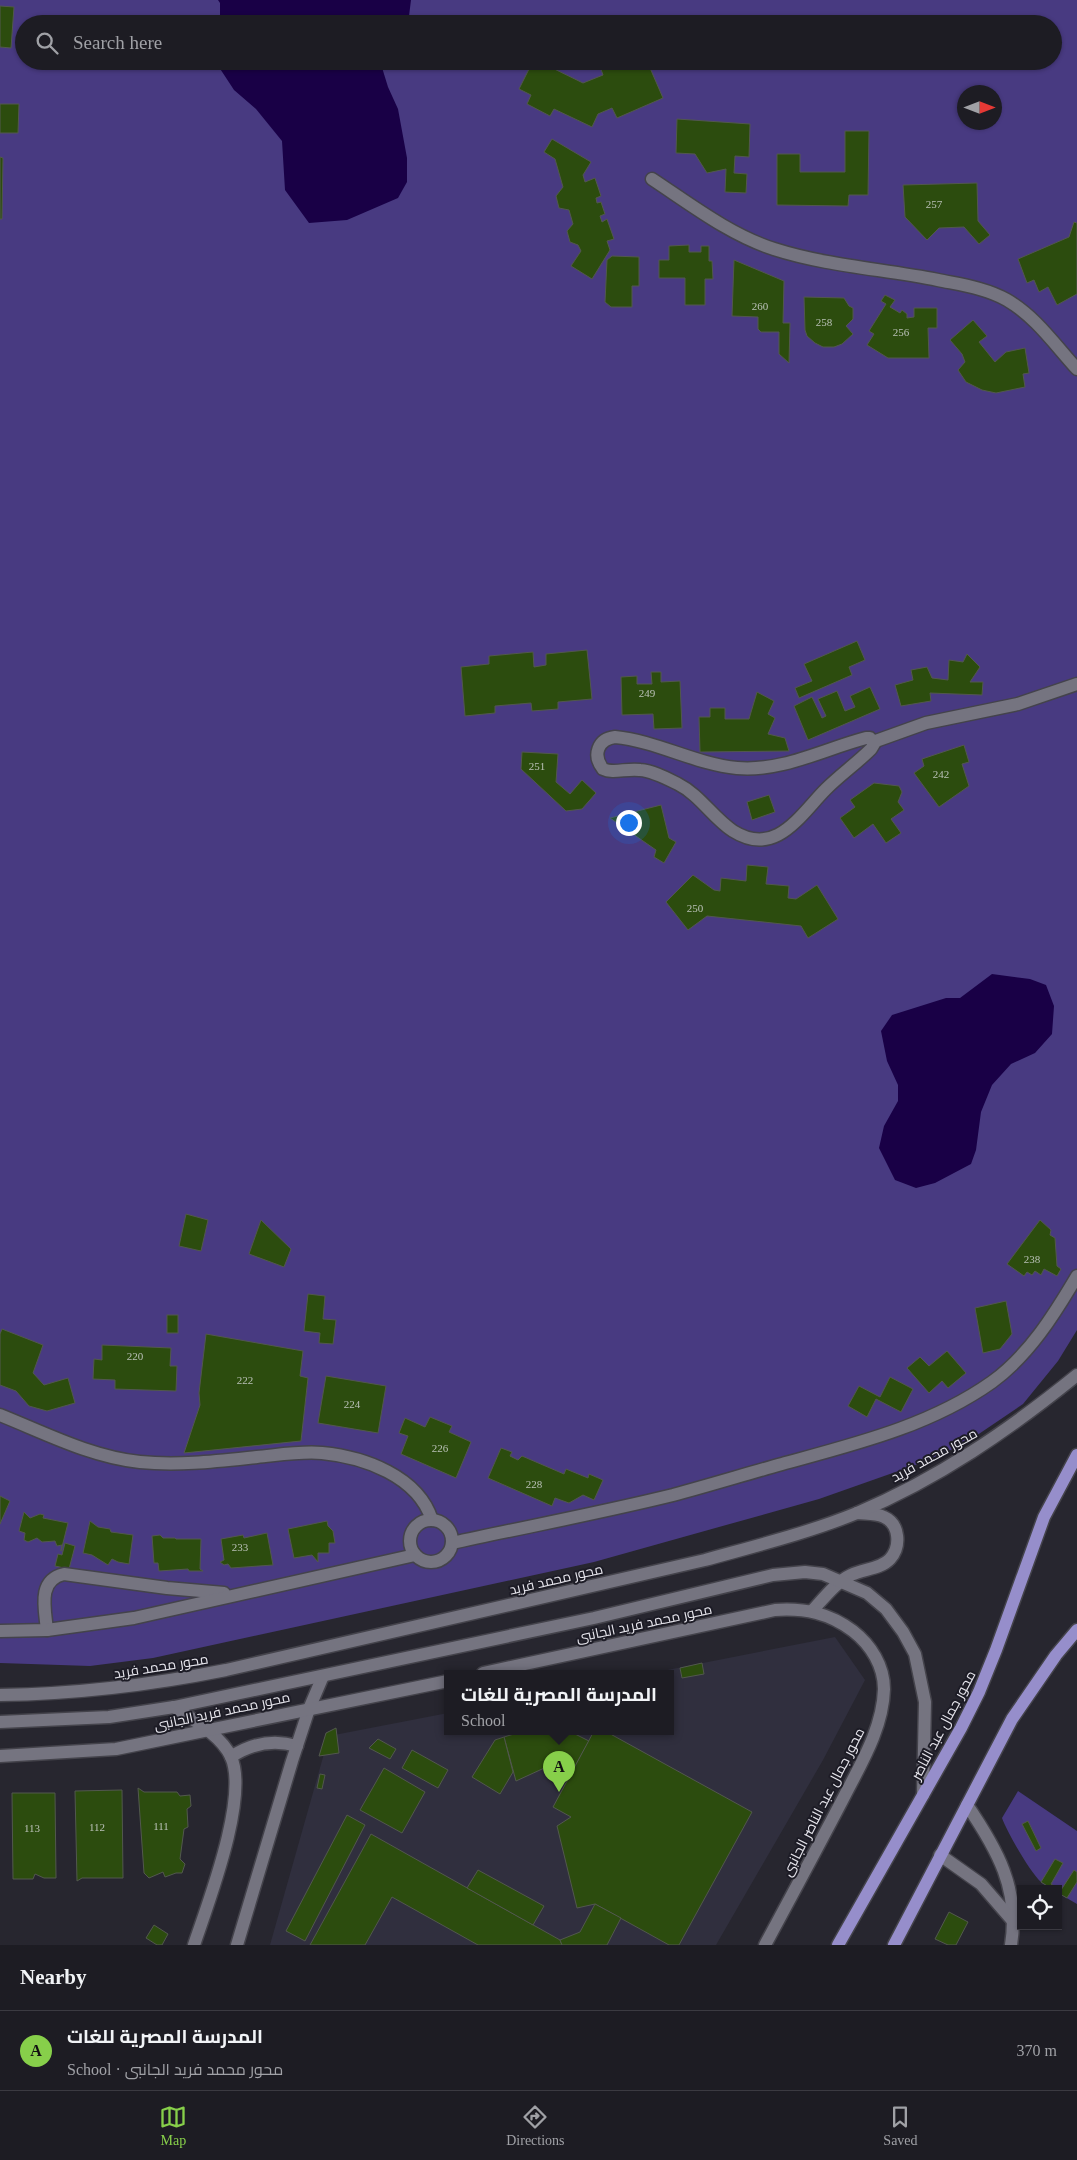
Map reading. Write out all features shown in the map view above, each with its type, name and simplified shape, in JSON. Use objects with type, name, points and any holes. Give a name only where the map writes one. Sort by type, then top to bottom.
[{"type":"main road","name":"محور جمال عبد الناصر","points":[[838,1945],[962,1728],[979,1692],[1044,1517],[1077,1455]]},
{"type":"main road","points":[[894,1945],[967,1804],[1025,1698],[1077,1630]]},
{"type":"street","points":[[652,179],[732,230],[773,249],[843,266],[921,277],[977,288],[1008,300],[1039,325],[1077,369]]},
{"type":"street","points":[[873,742],[872,749],[828,787],[796,823],[782,834],[765,839],[747,837],[735,832],[684,787],[641,770],[608,771],[600,765],[597,756],[602,742],[615,738],[647,742],[735,768],[757,768],[785,764],[866,738],[873,742],[926,723],[1018,704],[1077,684]]},
{"type":"street","points":[[452,1543],[673,1495],[853,1445],[921,1420],[971,1396],[994,1381],[1015,1362],[1047,1324],[1077,1276]]},
{"type":"street","name":"محور محمد فريد","points":[[0,1695],[42,1695],[163,1683],[705,1560],[762,1544],[856,1513],[936,1474],[1003,1432],[1077,1375]]},
{"type":"street","points":[[0,1415],[91,1451],[140,1462],[203,1462],[320,1452],[341,1455],[360,1460],[394,1475],[419,1495],[432,1520]]},
{"type":"street","points":[[812,1611],[842,1580],[861,1570],[886,1563],[897,1546],[896,1532],[889,1519],[882,1516],[856,1513]]},
{"type":"street","points":[[432,1520],[440,1522],[450,1534],[452,1543],[450,1550],[438,1561],[422,1560],[415,1555],[411,1548],[412,1532],[424,1522],[432,1520]]},
{"type":"street","points":[[0,1631],[47,1630],[134,1618],[415,1555]]},
{"type":"street","points":[[0,1722],[109,1717],[174,1707],[594,1618],[773,1575],[805,1572],[823,1574],[842,1580],[867,1593],[886,1609],[903,1632],[915,1654],[926,1702],[923,1795]]},
{"type":"street","points":[[47,1630],[45,1590],[52,1579],[64,1574],[167,1588],[239,1593]]},
{"type":"street","name":"محور محمد فريد الجانبى","points":[[497,1670],[775,1610],[793,1608],[812,1611]]},
{"type":"street","name":"محور جمال عبد الناصر الجانبى","points":[[765,1945],[830,1825],[868,1749],[882,1707],[882,1673],[870,1647],[840,1622],[812,1611]]},
{"type":"street","points":[[237,1945],[297,1746],[309,1709],[323,1676]]},
{"type":"street","name":"محور محمد فريد الجانبى","points":[[0,1756],[116,1749],[309,1709],[344,1704],[444,1682]]},
{"type":"street","points":[[174,1707],[207,1730],[231,1757],[236,1796],[231,1826],[194,1945]]},
{"type":"street","points":[[231,1757],[246,1748],[264,1743],[275,1742],[297,1746]]},
{"type":"street","points":[[967,1804],[986,1833],[1006,1875],[1012,1900],[1011,1945]]},
{"type":"street","points":[[940,1855],[981,1884],[1013,1921]]},
{"type":"shaded area","points":[[0,0],[1077,0],[1077,1330],[1058,1361],[1023,1404],[964,1444],[921,1463],[819,1499],[594,1562],[153,1658],[90,1666],[0,1663]]},
{"type":"shaded area","points":[[218,0],[411,0],[409,15],[220,15],[220,3]]},
{"type":"shaded area","points":[[221,70],[383,70],[398,109],[407,158],[407,182],[398,198],[347,220],[309,223],[285,190],[282,141],[256,109],[234,90]]},
{"type":"shaded area","points":[[992,974],[1030,979],[1046,985],[1054,1006],[1052,1034],[1035,1053],[1011,1064],[992,1085],[981,1112],[976,1150],[971,1164],[935,1183],[916,1188],[895,1180],[879,1148],[884,1126],[898,1101],[898,1085],[887,1061],[881,1031],[892,1015],[946,998],[960,998]]},
{"type":"shaded area","points":[[835,1637],[865,1680],[823,1760],[716,1945],[270,1945],[329,1736],[444,1714],[444,1735],[674,1735],[674,1670],[667,1670]]},
{"type":"shaded area","points":[[1018,1791],[1077,1831],[1077,1904],[1062,1895],[1062,1885],[1044,1885],[1036,1877],[1025,1861],[1002,1818]]},
{"type":"building","points":[[0,6],[14,7],[11,48],[0,47]]},
{"type":"building","points":[[528,70],[556,70],[583,83],[603,75],[601,70],[651,70],[663,98],[617,118],[612,108],[598,114],[592,127],[554,109],[550,116],[527,104],[531,95],[519,89]]},
{"type":"building","points":[[0,104],[19,104],[18,133],[0,133]]},
{"type":"building","points":[[677,119],[750,124],[749,157],[735,156],[734,173],[747,174],[746,193],[725,192],[726,169],[707,173],[695,154],[676,153]]},
{"type":"building","points":[[845,131],[869,131],[868,195],[849,195],[848,206],[777,205],[777,154],[800,154],[800,172],[845,172]]},
{"type":"building","points":[[552,139],[591,162],[583,175],[585,182],[595,178],[601,196],[596,198],[597,203],[601,202],[605,214],[600,216],[602,222],[607,219],[614,239],[607,241],[610,250],[592,279],[571,266],[581,251],[578,245],[570,242],[567,231],[573,224],[569,210],[559,208],[556,196],[563,187],[555,159],[544,152]]},
{"type":"building","points":[[0,157],[3,158],[2,219],[0,219]]},
{"type":"building","points":[[977,183],[978,221],[990,235],[979,244],[964,227],[939,228],[927,240],[905,217],[903,185]]},
{"type":"building","points":[[1074,222],[1077,223],[1077,294],[1057,305],[1048,287],[1039,292],[1034,280],[1027,283],[1018,259],[1069,237]]},
{"type":"building","points":[[689,245],[689,252],[701,252],[701,246],[709,246],[709,261],[712,261],[713,279],[705,279],[705,305],[685,305],[685,278],[659,278],[659,260],[669,260],[669,246]]},
{"type":"building","points":[[612,256],[639,257],[639,286],[632,286],[632,307],[611,307],[605,302],[607,260]]},
{"type":"building","points":[[734,260],[784,281],[783,323],[790,323],[789,363],[779,354],[779,332],[761,332],[758,329],[758,317],[732,316]]},
{"type":"building","points":[[885,295],[895,300],[890,307],[900,313],[902,310],[907,314],[907,318],[914,317],[914,308],[937,308],[937,328],[928,328],[929,358],[888,358],[867,345],[874,334],[869,331],[886,304],[881,301]]},
{"type":"building","points":[[804,297],[844,298],[849,306],[853,308],[853,319],[846,326],[853,334],[842,344],[834,347],[823,347],[815,343],[807,336],[805,330]]},
{"type":"building","points":[[973,320],[987,336],[979,342],[995,362],[1006,352],[1025,348],[1029,373],[1023,374],[1025,387],[996,393],[982,390],[966,382],[958,370],[965,362],[962,354],[950,340]]},
{"type":"building","points":[[857,641],[865,660],[849,667],[852,675],[799,698],[795,688],[812,681],[804,664]]},
{"type":"building","points":[[587,650],[592,699],[558,702],[558,709],[532,711],[531,703],[495,706],[495,713],[465,716],[461,667],[489,664],[489,656],[533,652],[534,667],[546,665],[546,654]]},
{"type":"building","points":[[967,654],[980,667],[970,682],[983,682],[982,695],[930,693],[931,701],[901,706],[895,685],[913,680],[911,670],[927,667],[932,678],[948,680],[949,660],[963,662]]},
{"type":"building","points":[[651,672],[661,672],[661,682],[680,681],[682,728],[654,729],[653,714],[622,715],[621,677],[637,676],[637,684],[652,684]]},
{"type":"building","points":[[870,687],[880,709],[808,740],[794,706],[812,697],[822,718],[826,716],[818,699],[837,691],[845,711],[855,707],[850,696]]},
{"type":"building","points":[[757,692],[774,701],[768,714],[775,718],[768,734],[785,738],[789,751],[700,752],[699,717],[710,717],[710,708],[725,708],[725,719],[749,719]]},
{"type":"building","points":[[964,745],[969,762],[962,764],[969,786],[939,807],[914,773],[924,766],[922,759]]},
{"type":"building","points":[[522,752],[558,754],[556,782],[570,794],[582,780],[596,793],[582,809],[566,811],[521,769]]},
{"type":"building","points":[[874,783],[899,786],[902,792],[898,802],[904,810],[891,819],[901,833],[886,843],[873,824],[854,838],[840,818],[855,807],[850,800]]},
{"type":"building","points":[[769,795],[775,812],[752,820],[747,802]]},
{"type":"building","points":[[661,805],[669,838],[676,842],[664,863],[654,857],[656,850],[610,818]]},
{"type":"building","points":[[747,865],[768,867],[766,884],[789,886],[788,898],[796,899],[817,885],[838,919],[808,938],[801,926],[707,916],[688,930],[666,902],[693,875],[714,890],[720,891],[721,878],[746,881]]},
{"type":"building","points":[[186,1214],[208,1220],[201,1251],[179,1246]]},
{"type":"building","points":[[261,1220],[291,1249],[284,1267],[249,1254]]},
{"type":"building","points":[[1040,1220],[1051,1230],[1050,1235],[1055,1238],[1057,1266],[1061,1269],[1057,1276],[1044,1269],[1041,1275],[1035,1271],[1032,1275],[1027,1272],[1024,1276],[1007,1264]]},
{"type":"building","points":[[308,1294],[325,1296],[323,1319],[336,1320],[333,1344],[319,1343],[320,1333],[304,1331]]},
{"type":"building","points":[[1006,1301],[1012,1334],[1000,1349],[983,1353],[975,1308]]},
{"type":"building","points":[[167,1315],[178,1315],[178,1333],[167,1333]]},
{"type":"building","points":[[2,1329],[43,1345],[33,1373],[44,1385],[68,1378],[75,1403],[47,1411],[29,1406],[16,1391],[0,1385],[0,1334]]},
{"type":"building","points":[[206,1334],[303,1351],[300,1376],[308,1378],[301,1441],[184,1453],[200,1405],[199,1393]]},
{"type":"building","points":[[102,1345],[171,1348],[170,1366],[177,1366],[176,1391],[115,1389],[115,1380],[93,1379],[94,1359],[102,1360]]},
{"type":"building","points":[[947,1351],[966,1373],[948,1388],[942,1381],[929,1393],[907,1368],[920,1357],[929,1366]]},
{"type":"building","points":[[326,1376],[386,1386],[378,1433],[318,1423]]},
{"type":"building","points":[[890,1377],[913,1389],[901,1412],[876,1399],[867,1417],[848,1406],[859,1386],[880,1397]]},
{"type":"building","points":[[430,1417],[452,1426],[449,1432],[471,1442],[456,1478],[401,1454],[408,1436],[399,1433],[405,1418],[425,1427]]},
{"type":"building","points":[[501,1448],[512,1452],[510,1456],[518,1460],[522,1456],[564,1474],[566,1469],[588,1478],[589,1474],[603,1480],[594,1500],[583,1495],[569,1503],[555,1498],[552,1506],[488,1478]]},
{"type":"building","points":[[0,1496],[10,1501],[0,1524]]},
{"type":"building","points":[[24,1512],[30,1518],[40,1514],[44,1515],[43,1518],[68,1523],[61,1551],[62,1545],[57,1546],[55,1541],[42,1542],[37,1538],[28,1542],[24,1540],[25,1533],[19,1531]]},
{"type":"building","points":[[90,1521],[98,1527],[110,1529],[111,1532],[133,1535],[129,1564],[112,1559],[108,1565],[92,1555],[83,1553]]},
{"type":"building","points":[[327,1521],[328,1526],[333,1531],[335,1543],[329,1543],[329,1553],[318,1553],[318,1562],[312,1555],[294,1558],[288,1529]]},
{"type":"building","points":[[267,1533],[273,1565],[231,1568],[228,1564],[224,1565],[220,1562],[224,1560],[221,1539],[243,1535],[244,1538]]},
{"type":"building","points":[[160,1535],[163,1538],[201,1539],[200,1569],[203,1571],[189,1571],[188,1569],[159,1571],[158,1563],[154,1563],[152,1536]]},
{"type":"building","points":[[65,1543],[75,1546],[69,1569],[55,1566],[58,1554],[62,1555]]},
{"type":"building","points":[[702,1663],[704,1674],[682,1678],[680,1668]]},
{"type":"building","points":[[336,1728],[339,1753],[319,1756],[326,1733]]},
{"type":"building","points":[[511,1735],[577,1735],[589,1741],[572,1772],[553,1764],[516,1781],[504,1737]]},
{"type":"building","points":[[592,1735],[612,1735],[752,1812],[679,1945],[669,1945],[595,1904],[577,1908],[557,1826],[571,1817],[553,1807]]},
{"type":"building","points":[[504,1737],[513,1772],[500,1794],[472,1777],[495,1740]]},
{"type":"building","points":[[378,1739],[396,1749],[390,1759],[369,1748]]},
{"type":"building","points":[[412,1750],[448,1770],[438,1788],[402,1768]]},
{"type":"building","points":[[384,1768],[425,1792],[402,1833],[360,1810]]},
{"type":"building","points":[[320,1774],[325,1775],[322,1789],[317,1788]]},
{"type":"building","points":[[138,1788],[144,1792],[177,1792],[180,1796],[190,1795],[191,1806],[187,1809],[188,1827],[184,1829],[180,1859],[185,1864],[182,1873],[165,1877],[163,1872],[149,1878],[144,1873]]},
{"type":"building","points":[[122,1790],[123,1878],[82,1878],[77,1881],[75,1791]]},
{"type":"building","points":[[12,1793],[55,1793],[56,1878],[44,1878],[35,1874],[33,1879],[13,1879]]},
{"type":"building","points":[[347,1815],[365,1825],[305,1941],[286,1931]]},
{"type":"building","points":[[1028,1821],[1041,1848],[1036,1851],[1022,1824]]},
{"type":"building","points":[[371,1834],[560,1940],[562,1945],[478,1945],[392,1897],[365,1945],[310,1945]]},
{"type":"building","points":[[1055,1859],[1063,1863],[1051,1884],[1053,1885],[1046,1885],[1041,1882]]},
{"type":"building","points":[[478,1870],[544,1906],[533,1925],[467,1888]]},
{"type":"building","points":[[1074,1870],[1077,1872],[1077,1882],[1067,1898],[1062,1895],[1062,1888]]},
{"type":"building","points":[[595,1904],[621,1918],[607,1945],[562,1945],[560,1940],[580,1932]]},
{"type":"building","points":[[949,1912],[968,1922],[956,1945],[948,1945],[935,1939]]},
{"type":"building","points":[[154,1925],[168,1934],[162,1945],[157,1945],[146,1938]]},
{"type":"place","name":"المدرسة المصرية للغات","points":[[559,1792]]}]
